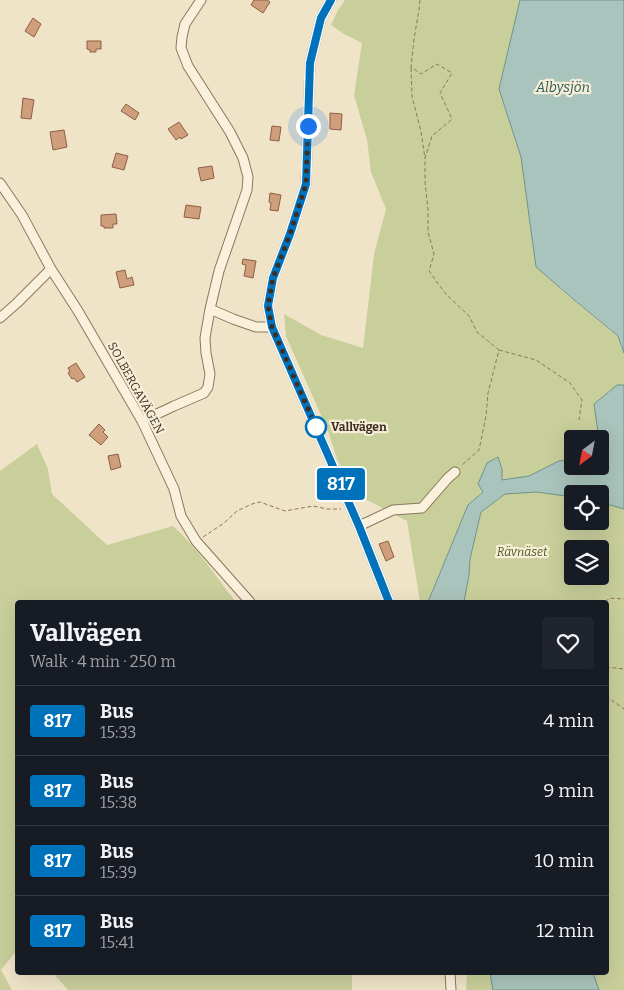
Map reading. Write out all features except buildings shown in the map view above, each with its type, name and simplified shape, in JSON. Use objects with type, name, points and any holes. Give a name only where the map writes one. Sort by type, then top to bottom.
[{"type":"street","points":[[142,421],[204,393],[208,387],[210,374],[205,338],[210,309],[219,271],[247,190],[248,176],[243,158],[188,66],[181,48],[185,24],[201,0]]},
{"type":"street","points":[[332,0],[321,18],[310,63],[306,184],[273,278],[268,306],[272,327],[352,509],[387,600]]},
{"type":"street","name":"SOLBERGAVÄGEN","points":[[0,183],[22,215],[142,421],[174,488],[181,516],[196,541],[248,600]]},
{"type":"street","points":[[0,318],[52,269]]},
{"type":"street","points":[[210,309],[256,327],[272,327]]},
{"type":"street","points":[[359,526],[393,510],[422,508],[455,472]]},
{"type":"street","points":[[450,975],[451,990]]},
{"type":"path","points":[[420,0],[411,67],[412,96],[425,158],[428,232],[434,254],[429,271],[445,293],[469,316],[478,332],[499,350],[536,360],[570,383],[582,400],[579,420]]},
{"type":"path","points":[[411,67],[421,74],[437,64],[452,73],[440,93],[452,119],[432,136],[425,158]]},
{"type":"path","points":[[455,472],[479,450],[486,416],[488,393],[499,350]]},
{"type":"path","points":[[196,541],[224,523],[237,511],[260,502],[285,511],[313,506],[327,509],[352,509]]},
{"type":"path","points":[[608,600],[609,598],[624,599]]},
{"type":"path","points":[[609,667],[624,669]]},
{"type":"path","points":[[609,698],[624,710]]},
{"type":"green space","name":"Rävnäset","points":[[345,0],[520,0],[499,89],[521,157],[536,267],[618,337],[624,353],[624,385],[617,385],[594,404],[598,430],[564,430],[564,460],[541,470],[624,486],[624,990],[466,990],[467,975],[609,975],[609,600],[464,600],[470,559],[481,512],[489,506],[500,465],[498,457],[483,491],[468,505],[429,600],[420,600],[407,521],[354,493],[337,459],[328,431],[286,336],[284,314],[321,335],[363,348],[374,254],[386,209],[371,172],[367,140],[354,95],[362,43],[331,25]]},
{"type":"green space","points":[[37,444],[48,469],[52,494],[107,545],[173,526],[198,553],[234,600],[15,600],[15,953],[1,970],[12,990],[0,990],[0,471]]},
{"type":"green space","points":[[55,975],[352,975],[352,990],[68,990]]},
{"type":"water","name":"Albysjön","points":[[520,0],[624,0],[624,353],[618,336],[536,267],[521,157],[499,89]]},
{"type":"water","points":[[617,385],[624,385],[624,509],[609,505],[609,485],[564,485],[564,496],[537,492],[505,494],[481,512],[470,559],[464,600],[429,600],[468,505],[483,492],[478,484],[487,463],[498,457],[502,469],[502,480],[529,476],[564,460],[564,475],[609,475],[609,430],[598,430],[594,404]]},
{"type":"water","points":[[490,975],[594,975],[599,990],[493,990]]},
{"type":"bus line","name":"817","points":[[331,0],[321,18],[310,63],[306,184],[273,278],[268,306],[272,327],[359,526],[388,600]]},
{"type":"place","name":"Vallvägen","points":[[316,427]]},
{"type":"route","points":[[308,126],[306,184],[273,278],[268,306],[272,327],[316,427]]}]
